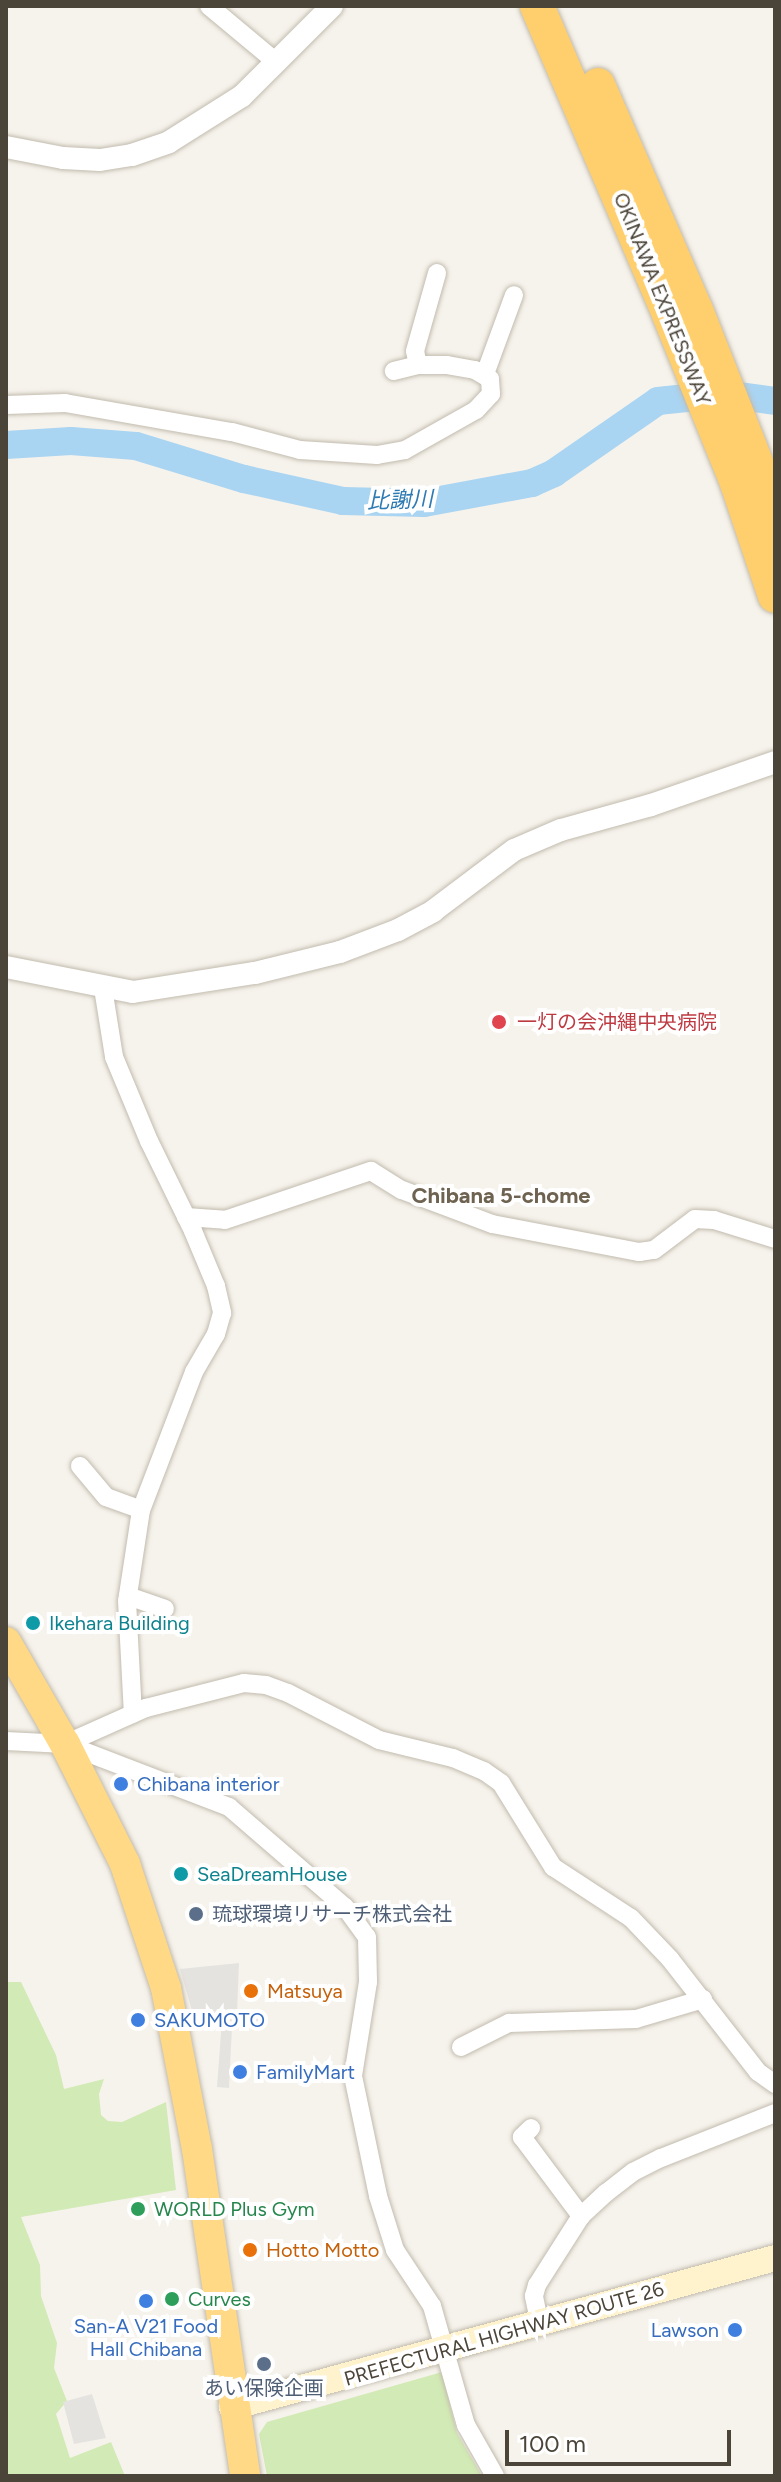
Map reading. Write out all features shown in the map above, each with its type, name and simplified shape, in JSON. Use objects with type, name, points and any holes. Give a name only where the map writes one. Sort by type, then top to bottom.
[{"type":"highway","name":"OKINAWA EXPRESSWAY","points":[[537,6],[683,313]]},
{"type":"highway","name":"OKINAWA EXPRESSWAY","points":[[563,6],[747,475],[775,596]]},
{"type":"highway","name":"OKINAWA EXPRESSWAY","points":[[747,475],[775,522]]},
{"type":"highway","points":[[6,1642],[65,1744],[125,1864],[174,2018],[197,2149],[232,2407],[245,2476]]},
{"type":"main road","name":"PREFECTURAL HIGHWAY ROUTE 26","points":[[232,2407],[540,2325],[775,2258]]},
{"type":"street","points":[[209,6],[275,61]]},
{"type":"street","points":[[6,147],[76,158],[132,155],[169,142],[242,96],[332,6]]},
{"type":"street","points":[[418,365],[415,351],[437,273]]},
{"type":"street","points":[[485,374],[514,295]]},
{"type":"street","points":[[6,405],[65,403],[232,432],[300,450],[377,455],[405,450],[476,410],[491,394],[490,379],[485,374],[447,365],[418,365],[394,371]]},
{"type":"street","points":[[6,967],[133,992],[255,973],[369,943],[433,911],[514,850],[561,830],[651,805],[775,762]]},
{"type":"street","points":[[103,988],[114,1057],[216,1286],[222,1313],[216,1334],[194,1372],[141,1510],[128,1596],[133,1714]]},
{"type":"street","points":[[186,1217],[225,1220],[371,1171],[402,1190],[492,1224],[626,1250],[654,1250],[695,1219],[714,1220],[775,1239]]},
{"type":"street","points":[[80,1466],[106,1497],[141,1510]]},
{"type":"street","points":[[128,1596],[165,1609]]},
{"type":"street","points":[[65,1744],[133,1714],[205,1690],[244,1683],[266,1685],[379,1740],[453,1758],[484,1771],[501,1783],[553,1867],[631,1918],[703,1999],[749,2063],[775,2084]]},
{"type":"street","points":[[6,1741],[65,1744],[229,1807],[345,1907],[367,1937],[368,1982],[353,2076],[378,2196],[395,2250],[432,2306],[466,2425],[495,2476]]},
{"type":"street","points":[[461,2047],[509,2023],[636,2019],[703,1999]]},
{"type":"street","points":[[540,2325],[534,2296],[537,2285],[581,2216],[633,2172],[775,2113]]},
{"type":"street","points":[[531,2128],[522,2137],[581,2216]]},
{"type":"green space","points":[[6,1982],[21,1982],[56,2055],[64,2089],[104,2079],[99,2094],[101,2115],[108,2121],[122,2122],[166,2102],[176,2190],[21,2217],[40,2265],[41,2296],[57,2343],[54,2368],[67,2401],[56,2414],[70,2458],[111,2442],[125,2476],[6,2476]]},
{"type":"green space","points":[[442,2372],[457,2433],[482,2476],[267,2476],[259,2434],[267,2422]]},
{"type":"shaded area","points":[[239,1963],[237,2014],[195,2021],[180,1969]]},
{"type":"shaded area","points":[[258,2018],[257,2026],[232,2027],[229,2088],[217,2087],[222,2020]]},
{"type":"shaded area","points":[[92,2394],[106,2438],[74,2444],[63,2402]]},
{"type":"waterway","name":"比謝川","points":[[6,445],[71,441],[136,446],[244,479],[343,501],[424,503],[532,483],[554,473],[658,401],[725,394],[775,401]]},
{"type":"place","name":"一灯の会沖縄中央病院","points":[[499,1022]]},
{"type":"place","name":"Ikehara Building","points":[[33,1623]]},
{"type":"place","name":"Chibana interior","points":[[121,1784]]},
{"type":"place","name":"SeaDreamHouse","points":[[181,1874]]},
{"type":"place","name":"琉球環境リサーチ株式会社","points":[[196,1914]]},
{"type":"place","name":"Matsuya","points":[[251,1991]]},
{"type":"place","name":"SAKUMOTO","points":[[138,2020]]},
{"type":"place","name":"FamilyMart","points":[[240,2072]]},
{"type":"place","name":"WORLD Plus Gym","points":[[138,2209]]},
{"type":"place","name":"Hotto Motto","points":[[250,2250]]},
{"type":"place","name":"Curves","points":[[172,2299]]},
{"type":"place","name":"San-A V21 Food Hall Chibana","points":[[146,2301]]},
{"type":"place","name":"Lawson","points":[[735,2330]]},
{"type":"place","name":"あい保険企画","points":[[264,2364]]},
{"type":"district","name":"Chibana 5-chome","points":[[501,1196]]}]
